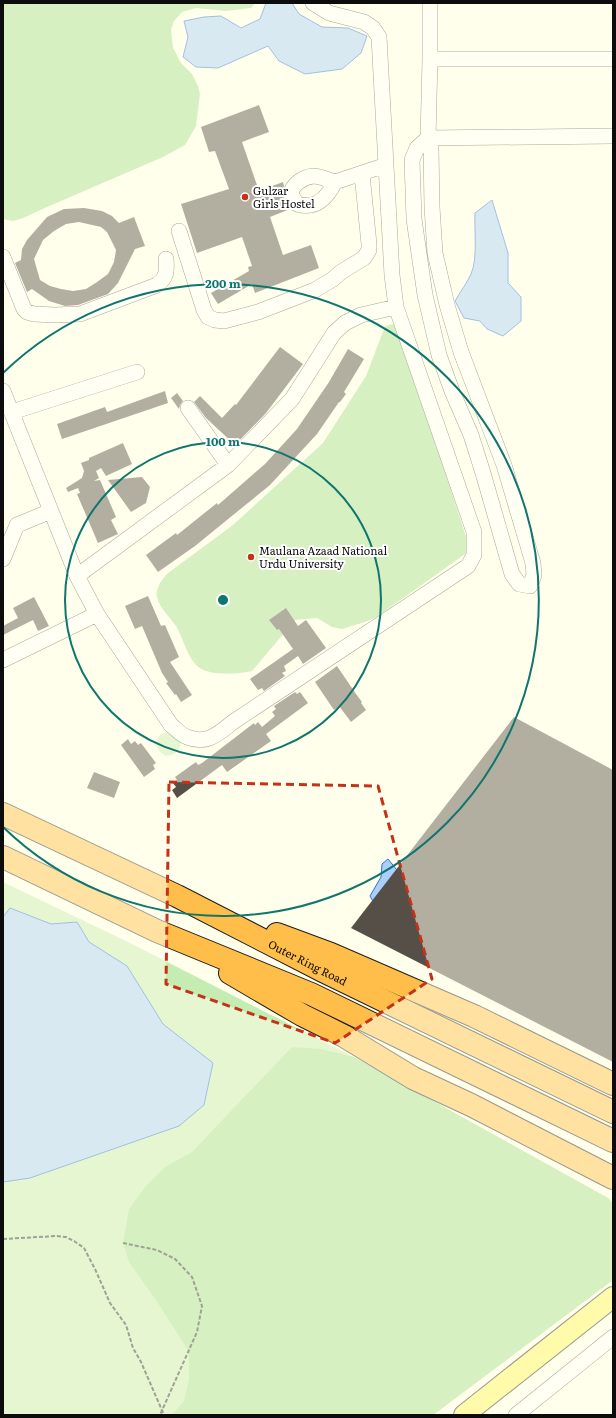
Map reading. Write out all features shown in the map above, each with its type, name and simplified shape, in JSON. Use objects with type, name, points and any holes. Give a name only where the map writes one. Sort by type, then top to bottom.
[{"type":"highway","name":"Outer Ring Road","points":[[3,814],[177,896],[370,982]]},
{"type":"highway","points":[[3,856],[157,931],[311,994],[613,1141]]},
{"type":"highway","points":[[157,931],[302,1015],[344,1036],[413,1078],[471,1105],[613,1178]]},
{"type":"highway","points":[[370,982],[474,1016],[613,1084]]},
{"type":"highway","points":[[370,982],[613,1112]]},
{"type":"highway","points":[[413,1078],[446,1107],[613,1193]]},
{"type":"main road","points":[[464,1415],[613,1297]]},
{"type":"main road","points":[[486,1415],[613,1314]]},
{"type":"street","points":[[3,391],[77,576],[97,614],[171,725],[186,737],[204,741],[217,735],[233,722],[468,566],[474,555],[474,532],[396,307],[392,275],[379,37],[373,28],[364,22],[329,13],[314,3]]},
{"type":"street","points":[[430,3],[428,138],[431,149],[432,207],[435,253],[447,306],[461,352],[504,466],[533,563],[534,575],[530,586],[519,584],[512,574],[475,447],[439,355],[425,295],[414,219],[412,160],[417,148],[428,138],[613,136]]},
{"type":"street","points":[[430,58],[613,59]]},
{"type":"street","points":[[335,182],[386,165]]},
{"type":"street","points":[[179,231],[204,310],[208,317],[215,320],[224,321],[258,312],[318,288],[367,255],[369,244],[362,174]]},
{"type":"street","points":[[3,257],[24,309],[27,312],[34,314],[55,316],[80,314],[157,285],[166,275],[166,259]]},
{"type":"street","points":[[77,576],[228,465],[292,399],[334,333],[344,323],[361,315],[396,307]]},
{"type":"street","points":[[12,412],[137,372]]},
{"type":"street","points":[[188,408],[228,465]]},
{"type":"street","points":[[3,556],[10,523],[51,511]]},
{"type":"street","points":[[3,660],[97,614]]},
{"type":"street","points":[[516,1415],[613,1337]]},
{"type":"path","points":[[3,1240],[61,1237],[74,1241],[84,1248],[110,1303],[126,1325],[133,1348],[141,1362],[162,1414]]},
{"type":"path","points":[[123,1243],[157,1250],[175,1259],[192,1277],[202,1306],[197,1332],[162,1414]]},
{"type":"highlighted area","points":[[169,782],[378,786],[432,979],[335,1043],[166,984]]},
{"type":"green space","points":[[3,3],[255,3],[251,8],[226,11],[196,8],[182,12],[174,21],[171,30],[173,48],[181,63],[192,74],[200,94],[196,126],[185,145],[163,157],[13,221],[3,219]]},
{"type":"green space","points":[[393,324],[397,325],[470,549],[468,552],[375,618],[342,629],[332,627],[317,618],[295,620],[252,671],[240,673],[218,673],[205,671],[192,659],[179,631],[160,605],[157,597],[157,590],[163,578],[233,525],[323,443],[366,376],[384,329],[386,326]]},
{"type":"green space","points":[[168,731],[181,740],[180,747],[177,751],[166,756],[159,751],[156,742],[160,735]]},
{"type":"green space","points":[[3,882],[130,943],[344,1052],[608,1198],[613,1203],[613,1280],[433,1415],[3,1415]]},
{"type":"green space","points":[[292,1047],[321,1049],[354,1057],[608,1198],[613,1203],[613,1280],[433,1415],[172,1415],[184,1401],[189,1379],[189,1352],[158,1303],[129,1262],[123,1243],[129,1209],[146,1186],[165,1167],[192,1152]]},
{"type":"water","points":[[266,3],[292,3],[299,14],[322,27],[348,28],[367,36],[361,53],[342,69],[305,74],[279,61],[268,46],[218,68],[196,67],[183,57],[188,37],[184,21],[204,17],[221,16],[241,28],[260,19]]},
{"type":"water","points":[[492,200],[508,253],[508,283],[521,297],[521,321],[503,336],[487,329],[480,321],[464,318],[455,301],[473,268],[475,252],[475,213]]},
{"type":"water","points":[[388,859],[401,875],[376,907],[370,896],[381,877],[382,864]]},
{"type":"water","points":[[10,908],[51,924],[77,922],[89,942],[127,966],[163,1024],[213,1063],[204,1105],[179,1126],[30,1178],[3,1182],[3,917]]},
{"type":"building","name":"Gulzar Girls Hostel","points":[[259,105],[269,132],[242,142],[259,191],[283,182],[283,199],[290,209],[270,217],[283,255],[311,245],[319,268],[255,293],[252,284],[218,304],[211,293],[249,271],[248,267],[252,266],[242,237],[197,253],[181,204],[229,189],[215,151],[209,152],[201,127]]},
{"type":"building","points":[[84,208],[102,211],[112,216],[119,223],[134,217],[145,246],[135,249],[118,283],[108,294],[78,305],[65,306],[49,301],[32,289],[27,292],[15,263],[21,260],[22,249],[27,240],[47,217],[64,209]],"holes":[[[79,222],[101,227],[107,232],[116,250],[114,262],[108,274],[86,289],[73,291],[50,286],[40,280],[34,259],[43,240],[66,224]]]},
{"type":"building","points":[[280,347],[303,364],[266,413],[235,445],[206,418],[194,402],[200,396],[222,418],[235,404],[236,405]]},
{"type":"building","points":[[348,349],[364,359],[344,392],[346,394],[317,434],[270,485],[195,546],[158,572],[146,555],[176,533],[177,535],[217,503],[218,505],[265,464],[297,429],[329,382]]},
{"type":"building","points":[[165,391],[168,403],[62,439],[57,424],[105,407],[107,412]]},
{"type":"building","points":[[177,393],[183,401],[179,409],[171,398]]},
{"type":"building","points":[[123,443],[132,464],[106,476],[101,468],[96,471],[99,478],[94,481],[100,480],[116,517],[111,520],[118,534],[98,543],[77,494],[80,493],[78,488],[68,492],[66,488],[82,478],[84,471],[81,463]]},
{"type":"building","points":[[142,477],[150,487],[146,503],[131,512],[108,480]]},
{"type":"building","points":[[148,596],[161,626],[165,625],[179,657],[170,662],[192,695],[181,702],[166,683],[168,682],[162,673],[142,626],[135,629],[125,606]]},
{"type":"building","points":[[34,597],[49,626],[38,631],[33,620],[3,635],[3,626],[18,618],[13,608]]},
{"type":"building","points":[[286,608],[298,626],[306,620],[326,648],[303,664],[298,656],[284,666],[286,671],[282,673],[285,676],[264,691],[262,688],[258,690],[250,679],[293,649],[279,629],[277,630],[269,620]]},
{"type":"building","points":[[337,666],[366,710],[351,722],[339,706],[334,710],[315,682]]},
{"type":"building","points":[[295,692],[297,694],[300,692],[308,703],[266,734],[271,741],[227,772],[222,765],[177,798],[172,790],[176,787],[173,783],[177,780],[175,777],[196,762],[198,765],[202,763],[254,723],[255,725],[258,722],[262,727],[275,716],[272,712],[276,709],[274,706]]},
{"type":"building","points":[[514,717],[613,770],[613,1062],[351,928]]},
{"type":"building","points":[[128,739],[131,744],[135,741],[138,745],[141,743],[156,763],[153,765],[155,769],[144,777],[121,745]]},
{"type":"building","points":[[94,772],[120,782],[114,798],[87,788]]},
{"type":"place","name":"Gulzar Girls Hostel","points":[[245,197]]},
{"type":"place","name":"Maulana Azaad National Urdu University","points":[[251,557]]}]
